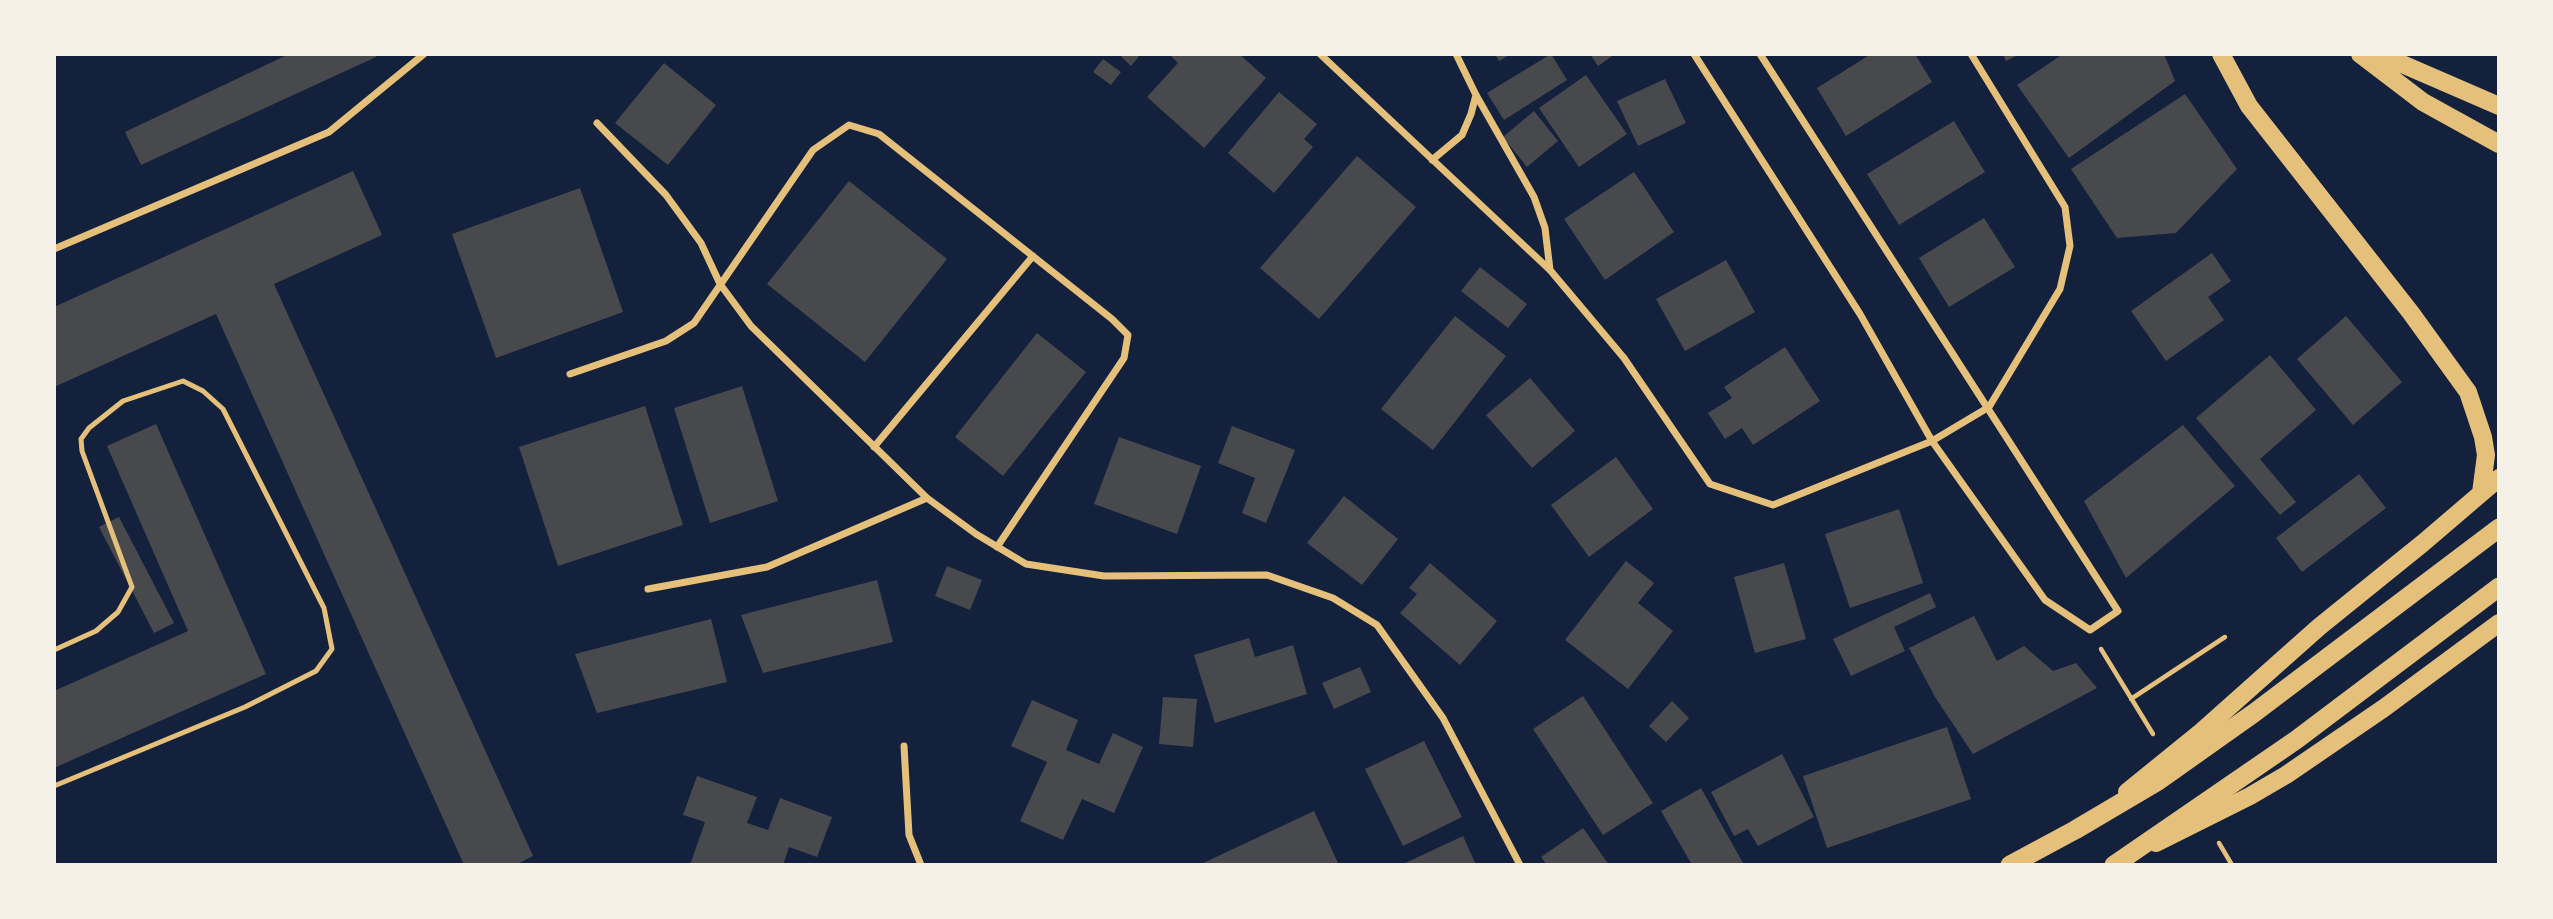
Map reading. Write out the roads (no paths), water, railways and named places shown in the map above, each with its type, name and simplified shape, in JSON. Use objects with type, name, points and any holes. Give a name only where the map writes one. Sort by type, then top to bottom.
[{"type":"highway","points":[[2010,865],[2158,780],[2254,713],[2499,528]]},
{"type":"highway","points":[[2121,861],[2296,740],[2499,587]]},
{"type":"main road","points":[[2221,54],[2249,106],[2411,313],[2468,392],[2486,455],[2481,493]]},
{"type":"main road","points":[[2360,54],[2423,102],[2499,144]]},
{"type":"main road","points":[[2379,54],[2499,106]]},
{"type":"main road","points":[[2098,816],[2201,732],[2319,627],[2499,478]]},
{"type":"main road","points":[[2121,861],[2286,775],[2384,708],[2499,623]]},
{"type":"street","points":[[54,249],[329,132],[424,54]]},
{"type":"street","points":[[1320,54],[1550,271],[1624,358],[1710,484],[1773,505],[1932,441],[1989,407],[2060,289],[2070,246],[2065,206],[1971,54]]},
{"type":"street","points":[[1456,54],[1534,197],[1545,228],[1550,271]]},
{"type":"street","points":[[1694,54],[1860,314],[1932,441],[2045,600],[2090,630],[2119,611],[1760,54]]},
{"type":"street","points":[[1432,160],[1462,135],[1476,95]]},
{"type":"street","points":[[597,123],[666,195],[701,243],[720,284],[751,326],[927,498],[996,547],[1026,564],[1104,576],[1267,575],[1333,598],[1377,625],[1443,718],[1520,865]]},
{"type":"street","points":[[570,373],[666,341],[694,323],[813,150],[849,125],[879,134],[1112,319],[1128,335],[1124,358],[996,547]]},
{"type":"street","points":[[874,447],[1033,256]]},
{"type":"street","points":[[648,589],[767,567],[927,498]]},
{"type":"street","points":[[904,746],[909,835],[921,865]]},
{"type":"lane","points":[[54,650],[96,631],[118,611],[132,587],[82,451],[81,439],[89,428],[123,401],[183,381],[203,391],[223,409],[324,608],[332,649],[316,671],[245,707],[54,786]]}]
